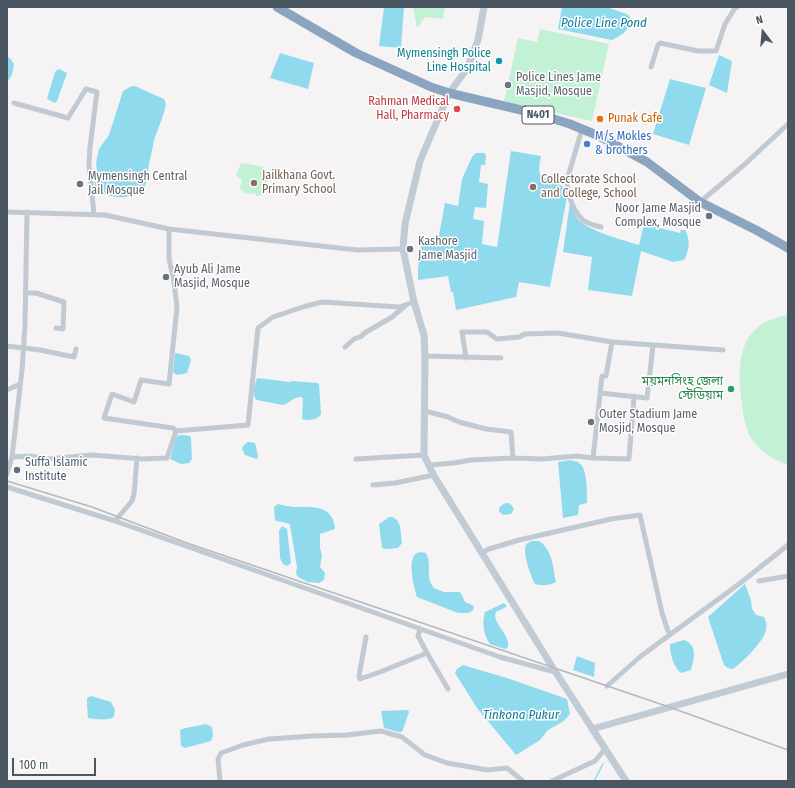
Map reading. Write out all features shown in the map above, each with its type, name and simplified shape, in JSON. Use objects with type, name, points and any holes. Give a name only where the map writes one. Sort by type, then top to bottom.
[{"type":"highway","name":"N401","points":[[280,8],[356,53],[404,76],[449,93],[538,114],[599,136],[647,162],[700,202],[788,248]]},
{"type":"street","points":[[484,7],[478,40],[467,69],[449,93],[420,161],[405,224],[403,249],[411,303],[424,335],[424,455],[434,475],[555,672],[626,781]]},
{"type":"street","points":[[651,66],[660,43],[698,51],[716,51],[725,24],[737,7]]},
{"type":"street","points":[[14,103],[68,118],[86,89],[97,92],[89,164],[94,215]]},
{"type":"street","points":[[700,202],[788,124]]},
{"type":"street","points":[[582,129],[567,180],[567,186],[574,208],[582,219],[588,223],[600,227]]},
{"type":"street","points":[[7,212],[105,215],[169,229],[357,250],[403,249]]},
{"type":"street","points":[[7,474],[12,457],[24,348],[27,212]]},
{"type":"street","points":[[169,229],[168,259],[174,282],[177,307],[176,331],[169,384],[141,380],[134,402],[112,394],[104,418],[173,428],[176,431],[248,425],[258,328],[273,317],[322,302],[399,306],[411,303]]},
{"type":"street","points":[[26,292],[36,292],[64,302],[63,329],[56,328]]},
{"type":"street","points":[[345,347],[354,339],[362,336],[411,303]]},
{"type":"street","points":[[466,358],[462,332],[488,332],[497,339],[519,337],[525,334],[558,333],[612,342],[723,350]]},
{"type":"street","points":[[593,458],[602,376],[606,376],[612,342]]},
{"type":"street","points":[[600,393],[647,398],[653,345]]},
{"type":"street","points":[[7,346],[74,357],[76,348]]},
{"type":"street","points":[[425,356],[501,358]]},
{"type":"street","points":[[7,390],[20,384]]},
{"type":"street","points":[[428,465],[471,460],[513,458],[542,459],[577,456],[629,459],[634,396]]},
{"type":"street","points":[[425,411],[486,429],[511,432],[513,458]]},
{"type":"street","points":[[12,457],[31,456],[47,458],[92,455],[167,458],[176,431]]},
{"type":"street","points":[[356,459],[424,455]]},
{"type":"street","points":[[115,521],[132,501],[137,458]]},
{"type":"street","points":[[373,484],[395,482],[434,475]]},
{"type":"street","points":[[7,487],[115,521],[500,657],[555,672]]},
{"type":"street","points":[[482,553],[489,549],[519,540],[588,524],[638,515],[640,516],[662,613],[668,631]]},
{"type":"street","points":[[607,686],[641,656],[739,584],[788,545]]},
{"type":"street","points":[[759,581],[788,576]]},
{"type":"street","points":[[420,629],[418,636],[448,689]]},
{"type":"street","points":[[366,637],[359,676],[360,679],[427,653]]},
{"type":"street","points":[[592,729],[788,674]]},
{"type":"street","points":[[220,781],[218,759],[221,753],[243,745],[269,739],[347,735],[381,731],[402,736],[425,755],[447,763],[488,770],[507,768],[522,781]]},
{"type":"street","points":[[552,781],[595,761],[605,749]]},
{"type":"green space","points":[[413,7],[445,7],[443,19],[425,17],[417,28]]},
{"type":"green space","points":[[540,29],[609,44],[592,121],[504,102],[518,38],[537,42]]},
{"type":"green space","points":[[241,163],[263,167],[268,174],[265,194],[257,196],[256,194],[246,193],[240,189],[242,180],[236,175]]},
{"type":"green space","points":[[788,315],[788,465],[764,453],[750,436],[743,415],[740,368],[745,344],[751,334],[760,326],[772,319]]},
{"type":"water","points":[[384,7],[404,7],[401,48],[379,46]]},
{"type":"water","name":"Police Line Pond","points":[[562,7],[606,7],[627,14],[630,17],[630,22],[625,32],[612,40],[558,29]]},
{"type":"water","points":[[280,53],[314,63],[308,89],[270,78]]},
{"type":"water","points":[[719,55],[732,61],[727,93],[709,85]]},
{"type":"water","points":[[7,57],[10,58],[14,64],[12,75],[7,82]]},
{"type":"water","points":[[59,69],[67,73],[55,103],[47,99],[55,72]]},
{"type":"water","points":[[670,79],[706,88],[689,145],[653,134]]},
{"type":"water","points":[[135,86],[164,99],[166,104],[155,137],[147,180],[144,188],[134,195],[127,197],[114,197],[96,189],[94,181],[97,172],[96,163],[99,149],[109,135],[123,91]]},
{"type":"water","points":[[511,151],[541,156],[539,170],[540,174],[545,179],[562,186],[567,197],[550,287],[519,282],[516,297],[456,310],[453,292],[451,292],[448,276],[418,280],[422,237],[438,240],[445,203],[458,206],[462,179],[472,157],[476,153],[484,153],[486,155],[485,165],[481,165],[479,182],[488,184],[486,208],[475,207],[473,219],[484,221],[482,244],[497,247]]},
{"type":"water","points":[[570,202],[578,219],[583,223],[606,235],[639,245],[644,224],[680,233],[681,230],[685,230],[689,242],[686,257],[684,260],[673,262],[641,251],[632,296],[588,290],[592,257],[563,252]]},
{"type":"water","points":[[175,353],[189,356],[191,360],[187,373],[177,375],[173,372]]},
{"type":"water","points":[[257,378],[290,382],[318,383],[320,416],[313,420],[302,419],[303,399],[301,397],[283,405],[257,400],[253,390]]},
{"type":"water","points":[[180,435],[190,436],[191,438],[192,459],[189,463],[181,464],[170,459],[176,437]]},
{"type":"water","points":[[248,442],[255,443],[258,455],[257,459],[245,455],[242,449]]},
{"type":"water","points":[[570,460],[578,462],[584,470],[587,503],[579,505],[578,515],[563,518],[558,462]]},
{"type":"water","points":[[506,503],[511,504],[514,509],[511,514],[503,515],[499,509]]},
{"type":"water","points":[[278,504],[322,509],[331,515],[335,529],[320,534],[320,548],[322,555],[320,567],[325,573],[324,580],[319,583],[308,582],[298,577],[296,574],[297,567],[290,525],[275,520],[274,507]]},
{"type":"water","points":[[389,517],[393,517],[397,520],[400,526],[402,543],[398,548],[382,548],[379,524]]},
{"type":"water","points":[[282,526],[287,529],[291,563],[287,566],[283,564],[280,558],[279,531]]},
{"type":"water","points":[[531,541],[539,541],[547,549],[552,560],[556,582],[546,585],[535,584],[529,570],[525,553],[526,545]]},
{"type":"water","points":[[420,552],[426,553],[428,558],[429,575],[434,588],[444,592],[461,593],[465,602],[474,607],[473,610],[469,613],[458,613],[417,597],[413,583],[412,562],[414,556]]},
{"type":"water","points":[[745,584],[751,600],[752,609],[756,615],[764,617],[766,628],[764,635],[757,646],[733,669],[724,665],[708,617]]},
{"type":"water","points":[[504,603],[507,606],[496,612],[495,615],[507,639],[508,647],[505,649],[490,644],[483,624],[485,612]]},
{"type":"water","points":[[684,640],[691,645],[694,657],[691,670],[681,673],[678,671],[672,660],[670,644]]},
{"type":"water","points":[[577,656],[595,663],[594,677],[573,670]]},
{"type":"water","name":"Tinkona Pukur","points":[[463,665],[510,679],[567,699],[570,714],[564,721],[548,730],[540,740],[516,755],[477,708],[455,673],[457,669]]},
{"type":"water","points":[[91,696],[111,702],[115,710],[114,717],[104,719],[88,718],[87,698]]},
{"type":"water","points":[[408,710],[409,712],[402,732],[384,728],[381,711]]},
{"type":"water","points":[[206,724],[212,727],[213,736],[211,741],[185,748],[181,746],[180,730]]},
{"type":"waterway","points":[[594,781],[603,764]]},
{"type":"railway","points":[[7,481],[92,507],[187,543],[672,708],[788,750]]},
{"type":"place","name":"Mymensingh Police Line Hospital","points":[[499,61]]},
{"type":"place","name":"Police Lines Jame Masjid, Mosque","points":[[508,85]]},
{"type":"place","name":"Rahman Medical Hall, Pharmacy","points":[[457,109]]},
{"type":"place","name":"Punak Cafe","points":[[600,119]]},
{"type":"place","name":"M/s Mokles & brothers","points":[[587,144]]},
{"type":"place","name":"Jailkhana Govt. Primary School","points":[[254,183]]},
{"type":"place","name":"Mymensingh Central Jail Mosque","points":[[80,184]]},
{"type":"place","name":"Collectorate School and College, School","points":[[533,187]]},
{"type":"place","name":"Noor Jame Masjid Complex, Mosque","points":[[709,216]]},
{"type":"place","name":"Kashore Jame Masjid","points":[[410,249]]},
{"type":"place","name":"Ayub Ali Jame Masjid, Mosque","points":[[166,277]]},
{"type":"place","name":"ময়মনসিংহ জেলা স্টেডিয়াম","points":[[731,389]]},
{"type":"place","name":"Outer Stadium Jame Mosjid, Mosque","points":[[591,422]]},
{"type":"place","name":"Suffa Islamic Institute","points":[[17,470]]}]
